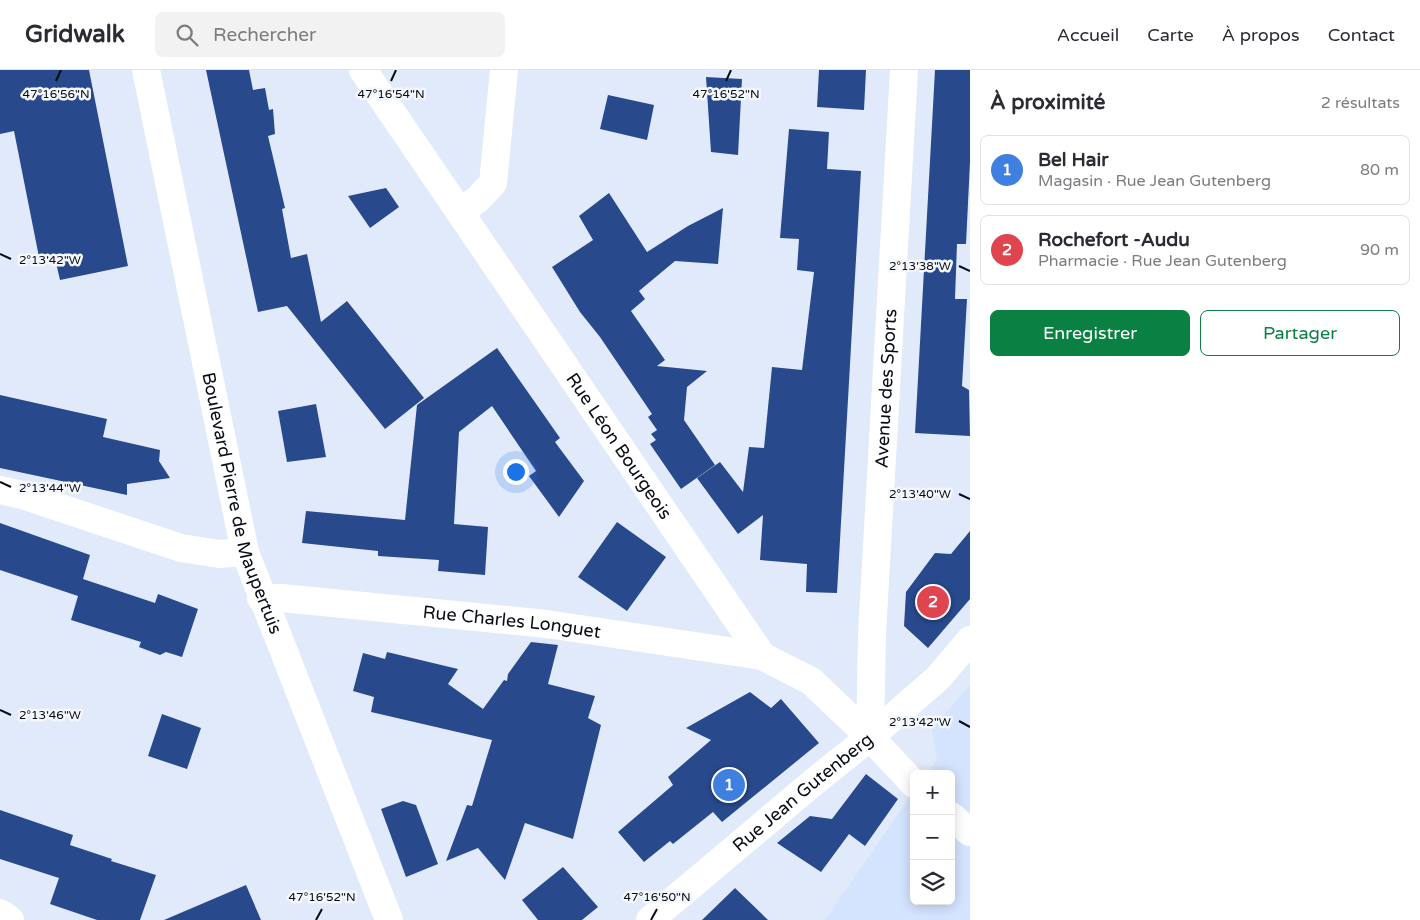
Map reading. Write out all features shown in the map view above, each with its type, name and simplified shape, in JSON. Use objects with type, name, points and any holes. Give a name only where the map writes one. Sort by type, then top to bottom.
[{"type":"street","name":"Boulevard Pierre de Maupertuis","points":[[146,70],[245,552],[261,598],[389,920]]},
{"type":"street","name":"Rue Léon Bourgeois","points":[[363,70],[762,656],[811,681],[870,737],[910,780]]},
{"type":"street","points":[[460,212],[477,200],[493,183],[504,70]]},
{"type":"street","name":"Avenue des Sports","points":[[870,737],[872,634],[904,70]]},
{"type":"street","points":[[0,490],[22,495],[181,548],[219,554],[245,552]]},
{"type":"street","name":"Rue Charles Longuet","points":[[261,598],[290,599],[547,624],[762,656]]},
{"type":"street","name":"Rue Jean Gutenberg","points":[[650,920],[938,678],[970,640]]},
{"type":"street","points":[[955,819],[970,832]]},
{"type":"street","points":[[0,913],[10,920]]},
{"type":"shaded area","points":[[970,685],[970,920],[825,920],[910,797],[910,905],[955,905],[955,770],[929,770],[937,760],[932,729]]},
{"type":"building","points":[[0,70],[89,70],[128,266],[60,280],[54,254],[39,257],[14,131],[0,134]]},
{"type":"building","points":[[206,70],[249,70],[253,90],[265,88],[269,110],[273,109],[275,134],[268,136],[285,208],[282,209],[291,258],[307,254],[321,322],[347,301],[424,398],[385,429],[287,306],[258,312]]},
{"type":"building","points":[[819,70],[866,70],[864,110],[817,107]]},
{"type":"building","points":[[935,70],[970,70],[970,162],[966,244],[957,244],[955,299],[967,299],[962,386],[969,390],[970,436],[915,433]]},
{"type":"building","points":[[706,77],[742,79],[738,155],[711,152]]},
{"type":"building","points":[[608,95],[654,105],[647,140],[600,129]]},
{"type":"building","points":[[789,129],[829,132],[827,169],[861,171],[837,593],[806,592],[807,564],[760,560],[763,515],[738,534],[697,478],[720,462],[743,492],[749,447],[764,448],[772,367],[802,370],[814,272],[797,270],[799,239],[780,238]]},
{"type":"building","points":[[386,188],[399,207],[370,228],[348,196]]},
{"type":"building","points":[[609,193],[647,252],[688,226],[723,208],[718,264],[675,261],[639,291],[645,299],[631,311],[665,360],[657,366],[707,371],[687,387],[684,420],[715,465],[681,489],[650,444],[656,440],[651,434],[657,430],[648,417],[652,414],[600,337],[580,312],[552,267],[593,240],[579,216]]},
{"type":"building","points":[[497,348],[560,438],[555,442],[584,481],[559,517],[529,476],[536,471],[492,406],[459,432],[454,524],[488,527],[485,575],[438,571],[439,560],[378,556],[378,551],[302,543],[306,511],[405,520],[417,405]]},
{"type":"building","points":[[0,395],[107,419],[103,437],[160,450],[159,461],[170,478],[127,484],[127,495],[0,468]]},
{"type":"building","points":[[316,404],[326,457],[287,462],[278,411]]},
{"type":"building","points":[[617,522],[666,557],[627,611],[578,577]]},
{"type":"building","points":[[0,523],[90,555],[83,579],[155,603],[158,594],[198,609],[182,657],[166,652],[160,655],[139,647],[141,642],[71,620],[78,596],[0,570]]},
{"type":"building","points":[[970,531],[970,599],[928,648],[904,626],[906,592],[935,553],[951,554]]},
{"type":"building","points":[[531,642],[558,645],[548,684],[595,696],[588,718],[601,725],[573,839],[525,823],[505,880],[478,848],[446,861],[467,805],[472,806],[492,740],[371,712],[374,697],[353,691],[363,653],[385,659],[387,652],[458,669],[448,684],[483,709],[504,680],[507,681],[508,674]]},
{"type":"building","points":[[750,692],[771,708],[781,699],[819,743],[722,822],[713,812],[673,844],[670,841],[644,862],[618,832],[673,785],[668,777],[711,740],[686,728]]},
{"type":"building","points":[[162,714],[201,728],[187,769],[148,756]]},
{"type":"building","points":[[866,774],[898,799],[865,846],[849,834],[821,872],[777,843],[810,816],[832,819]]},
{"type":"building","points":[[403,801],[416,805],[438,864],[406,877],[381,809]]},
{"type":"building","points":[[0,810],[73,835],[70,845],[112,859],[111,861],[156,875],[140,920],[97,920],[50,904],[59,878],[0,859]]},
{"type":"building","points":[[563,867],[598,907],[582,920],[538,920],[522,900]]},
{"type":"building","points":[[246,885],[261,920],[164,920]]},
{"type":"building","points":[[735,888],[768,920],[702,920]]},
{"type":"place","name":"Rochefort -Audu","points":[[933,602]]},
{"type":"place","name":"Bel Hair","points":[[729,785]]}]
